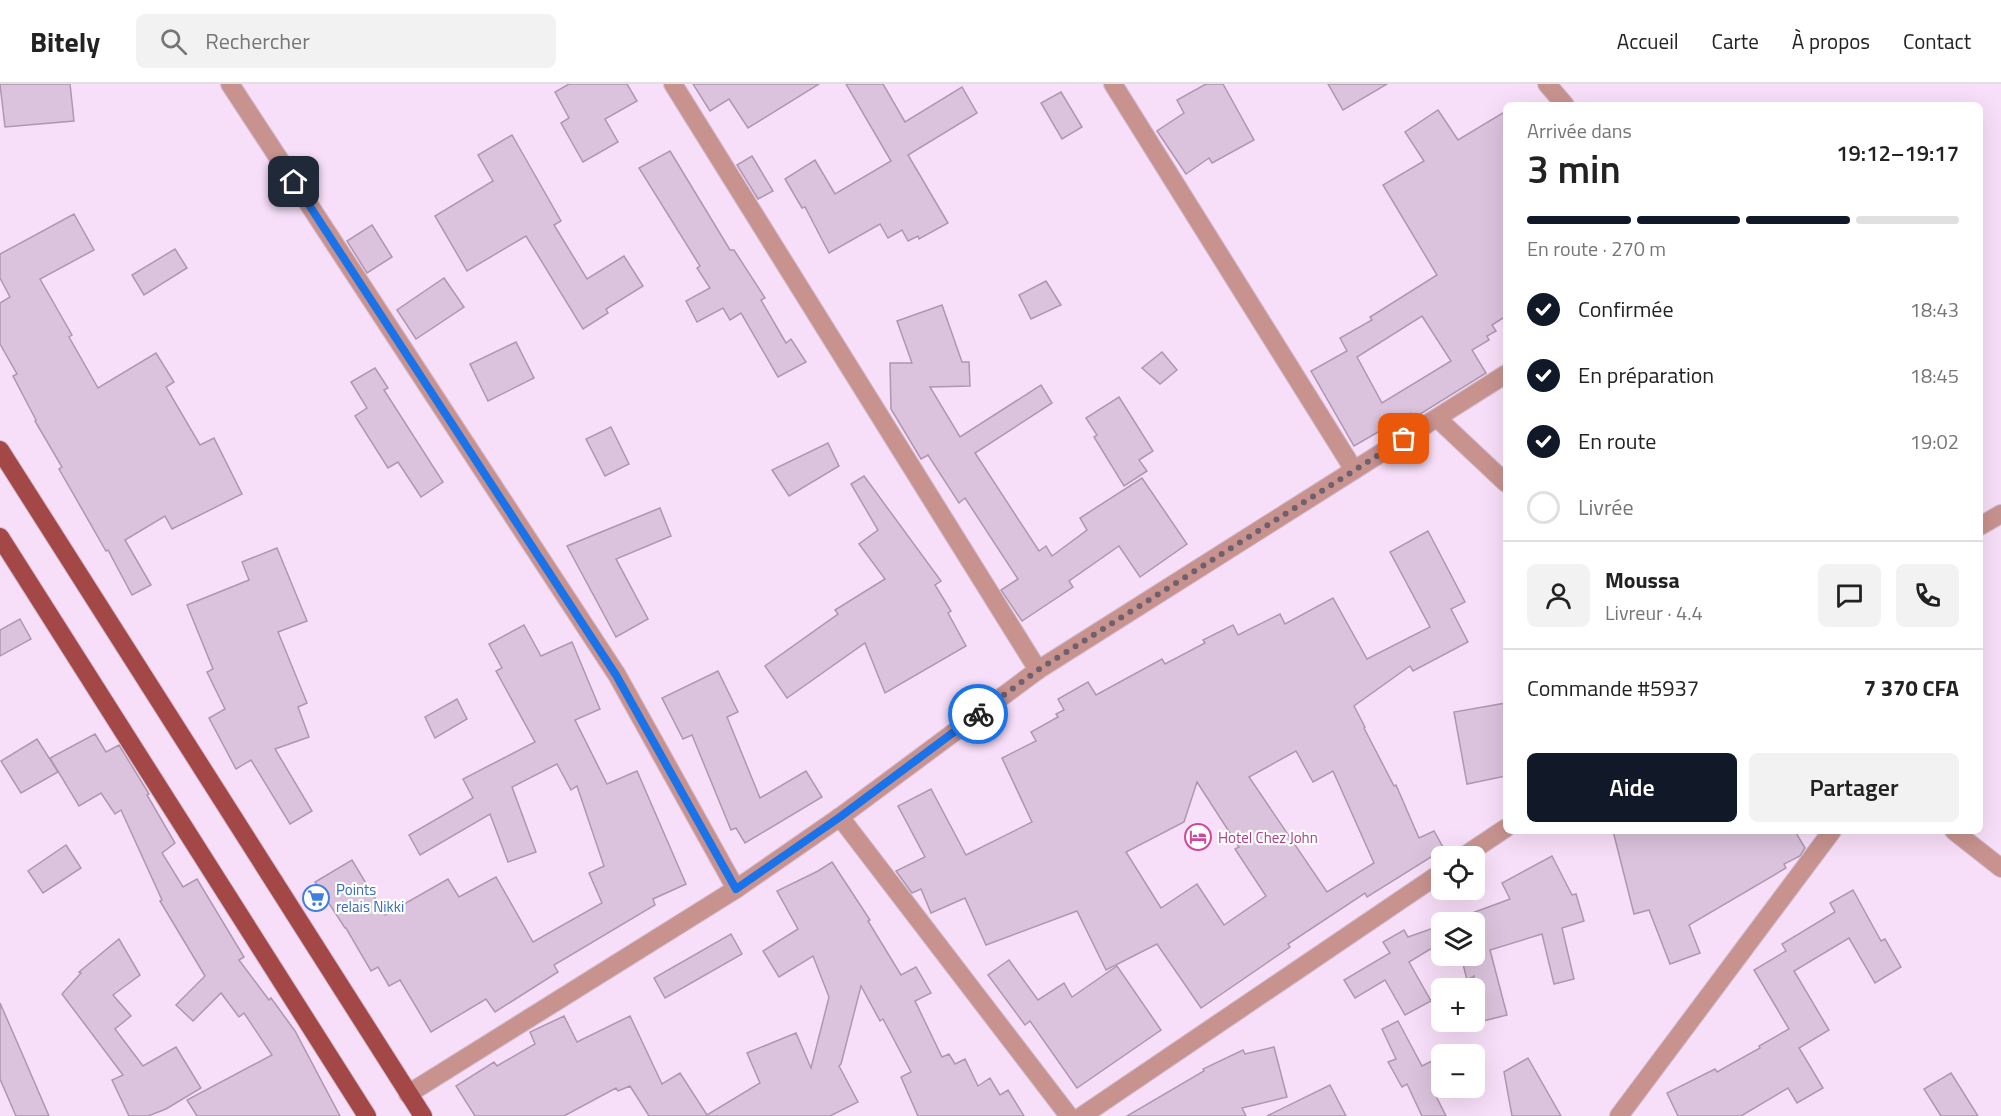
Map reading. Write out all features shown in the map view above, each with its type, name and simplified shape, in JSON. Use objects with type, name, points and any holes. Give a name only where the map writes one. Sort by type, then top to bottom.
[{"type":"main road","points":[[0,450],[423,1116]]},
{"type":"main road","points":[[0,537],[363,1115]]},
{"type":"street","points":[[230,84],[616,675],[736,889]]},
{"type":"street","points":[[673,84],[1038,670]]},
{"type":"street","points":[[1113,84],[1354,470]]},
{"type":"street","points":[[1547,84],[1562,102]]},
{"type":"street","points":[[408,1094],[736,889],[840,817],[1038,670],[1503,376]]},
{"type":"street","points":[[1437,418],[1503,480]]},
{"type":"street","points":[[1983,524],[2001,514]]},
{"type":"street","points":[[840,817],[1069,1116]]},
{"type":"street","points":[[1479,846],[1503,830]]},
{"type":"street","points":[[1619,1116],[1830,834]]},
{"type":"street","points":[[1958,834],[2001,868]]},
{"type":"street","points":[[1082,1116],[1431,879]]},
{"type":"building","points":[[0,84],[70,84],[74,121],[5,127]]},
{"type":"building","points":[[569,84],[627,84],[637,101],[605,119],[618,142],[583,162],[561,123],[569,118],[555,92]]},
{"type":"building","points":[[693,84],[819,84],[748,128],[729,99],[710,111]]},
{"type":"building","points":[[846,84],[883,84],[905,122],[962,87],[977,113],[908,155],[948,223],[919,239],[918,236],[908,241],[902,230],[888,238],[880,224],[829,253],[805,207],[802,208],[785,179],[815,160],[835,194],[891,161]]},
{"type":"building","points":[[1206,84],[1223,84],[1254,140],[1212,163],[1209,158],[1186,174],[1157,131],[1184,113],[1177,100]]},
{"type":"building","points":[[1328,84],[1387,84],[1343,110]]},
{"type":"building","points":[[1061,92],[1082,127],[1062,139],[1041,103]]},
{"type":"building","points":[[1438,110],[1458,140],[1503,113],[1503,318],[1492,325],[1496,331],[1487,336],[1489,340],[1472,350],[1486,373],[1414,418],[1411,413],[1354,446],[1311,371],[1347,351],[1340,338],[1372,320],[1370,317],[1437,275],[1383,185],[1424,161],[1405,132]],"holes":[[[1422,316],[1451,361],[1382,403],[1357,357]]]},
{"type":"building","points":[[512,135],[561,221],[554,225],[587,279],[624,256],[643,286],[606,309],[608,313],[583,329],[526,236],[467,271],[435,216],[493,181],[478,155]]},
{"type":"building","points":[[670,151],[730,250],[734,250],[765,298],[761,300],[786,343],[791,339],[806,362],[778,377],[741,313],[730,320],[723,308],[697,322],[686,301],[710,288],[697,268],[700,266],[639,168]]},
{"type":"building","points":[[752,156],[773,191],[758,199],[737,165]]},
{"type":"building","points":[[74,214],[94,250],[40,279],[72,335],[69,337],[98,388],[156,353],[174,382],[166,387],[200,445],[214,438],[242,494],[172,529],[165,516],[125,540],[151,585],[132,595],[59,469],[62,467],[35,421],[13,376],[17,374],[0,344],[0,303],[10,297],[0,278],[0,254]]},
{"type":"building","points":[[372,225],[392,257],[367,273],[347,241]]},
{"type":"building","points":[[175,249],[187,268],[144,295],[132,275]]},
{"type":"building","points":[[444,278],[464,307],[416,339],[397,310]]},
{"type":"building","points":[[1046,281],[1061,305],[1031,319],[1019,295]]},
{"type":"building","points":[[942,305],[962,362],[969,362],[970,386],[930,387],[960,437],[1041,385],[1052,403],[975,453],[1039,551],[1046,546],[1052,556],[1087,530],[1080,518],[1142,478],[1187,544],[1140,577],[1119,546],[1069,581],[1073,587],[1022,621],[1001,590],[1018,579],[965,498],[959,503],[928,455],[921,459],[891,409],[890,363],[912,363],[897,321]]},
{"type":"building","points":[[516,342],[534,378],[488,401],[470,364]]},
{"type":"building","points":[[1162,352],[1177,370],[1160,384],[1142,368]]},
{"type":"building","points":[[375,368],[388,388],[384,390],[443,482],[421,497],[398,462],[388,468],[355,416],[367,408],[351,382]]},
{"type":"building","points":[[1119,397],[1153,451],[1139,460],[1147,471],[1124,486],[1094,437],[1097,435],[1086,418]]},
{"type":"building","points":[[611,427],[629,464],[605,476],[586,439]]},
{"type":"building","points":[[828,443],[839,466],[789,496],[772,470]]},
{"type":"building","points":[[864,476],[941,581],[935,585],[951,611],[948,613],[966,646],[885,693],[865,643],[787,698],[765,666],[838,614],[835,610],[885,579],[859,544],[878,530],[851,484]]},
{"type":"building","points":[[660,508],[671,536],[616,559],[648,619],[616,637],[567,546]]},
{"type":"building","points":[[1428,531],[1465,602],[1451,609],[1468,642],[1413,671],[1410,666],[1354,706],[1394,786],[1396,785],[1419,838],[1434,831],[1442,846],[1431,846],[1431,857],[1367,897],[1365,893],[1288,944],[1290,947],[1201,1008],[1157,944],[1106,970],[1077,911],[986,945],[965,898],[931,913],[921,889],[912,893],[896,871],[925,857],[898,806],[931,789],[966,855],[1032,822],[1002,758],[1036,741],[1031,732],[1058,717],[1056,714],[1064,710],[1058,699],[1088,682],[1096,695],[1162,659],[1165,664],[1205,643],[1203,640],[1233,625],[1238,635],[1280,614],[1285,624],[1333,598],[1367,659],[1430,627],[1390,552]],"holes":[[[1296,751],[1313,782],[1333,771],[1374,863],[1327,892],[1249,777]],[[1197,782],[1239,847],[1235,849],[1266,896],[1224,925],[1197,884],[1161,908],[1126,852],[1184,822]]]},
{"type":"building","points":[[277,548],[307,621],[278,632],[307,703],[298,707],[309,737],[275,749],[312,811],[290,824],[251,760],[236,769],[209,718],[225,709],[207,672],[213,669],[187,605],[249,580],[242,562]]},
{"type":"building","points":[[20,619],[31,639],[0,656],[0,630]]},
{"type":"building","points":[[524,625],[541,656],[572,642],[600,709],[575,720],[607,784],[637,771],[686,884],[653,899],[655,905],[554,965],[558,972],[495,1012],[486,999],[431,1032],[400,980],[389,986],[378,967],[371,971],[315,882],[352,860],[385,915],[448,879],[459,897],[496,877],[533,942],[602,903],[589,873],[604,866],[577,786],[571,790],[557,764],[512,787],[536,852],[508,862],[490,814],[420,855],[409,835],[473,798],[463,779],[535,742],[496,671],[502,668],[489,644]]},
{"type":"building","points":[[718,671],[738,712],[727,717],[760,798],[806,771],[822,797],[745,843],[736,828],[731,830],[692,735],[683,739],[662,698]]},
{"type":"building","points":[[457,699],[467,719],[435,738],[425,717]]},
{"type":"building","points":[[1503,704],[1503,777],[1467,784],[1454,712]]},
{"type":"building","points":[[95,734],[106,752],[119,745],[175,843],[162,853],[183,887],[197,879],[244,957],[239,960],[295,1031],[340,1116],[197,1116],[187,1100],[272,1055],[244,1013],[239,1017],[221,993],[193,1021],[176,1005],[205,976],[160,901],[162,900],[121,810],[115,814],[101,793],[79,806],[50,758]]},
{"type":"building","points":[[37,739],[58,772],[21,793],[1,761]]},
{"type":"building","points":[[1614,834],[1797,834],[1805,848],[1800,856],[1784,864],[1786,868],[1689,925],[1700,953],[1670,964],[1649,910],[1634,914]]},
{"type":"building","points":[[66,845],[81,868],[43,893],[28,871]]},
{"type":"building","points":[[1552,856],[1572,895],[1576,894],[1584,921],[1562,928],[1574,979],[1554,984],[1542,934],[1490,950],[1507,1015],[1485,1020],[1485,978],[1474,978],[1474,976],[1466,978],[1464,966],[1485,966],[1485,912],[1475,912],[1510,899],[1502,883]]},
{"type":"building","points":[[832,862],[870,920],[868,921],[901,975],[916,967],[931,993],[915,1001],[942,1057],[949,1054],[955,1064],[965,1059],[978,1086],[990,1078],[1000,1095],[1008,1090],[1024,1116],[918,1116],[901,1077],[911,1072],[883,1019],[880,1021],[861,986],[839,1066],[858,1102],[830,1116],[649,1116],[630,1086],[618,1091],[616,1088],[564,1116],[475,1116],[456,1086],[494,1062],[497,1066],[535,1044],[530,1032],[564,1016],[577,1042],[630,1016],[662,1084],[680,1073],[707,1115],[760,1083],[747,1053],[796,1033],[811,1068],[829,997],[813,956],[779,977],[763,951],[798,929],[777,891]]},
{"type":"building","points":[[1853,890],[1881,941],[1885,939],[1901,967],[1875,983],[1849,938],[1794,971],[1829,1030],[1799,1048],[1823,1088],[1797,1103],[1788,1088],[1741,1116],[1678,1116],[1667,1093],[1715,1069],[1717,1072],[1789,1029],[1754,970],[1786,951],[1782,944],[1835,912],[1830,903]]},
{"type":"building","points":[[1431,929],[1431,949],[1409,962],[1431,1001],[1405,1015],[1385,980],[1355,998],[1344,980],[1390,953],[1383,942],[1404,930],[1408,937]]},
{"type":"building","points":[[731,934],[742,954],[665,998],[654,978]]},
{"type":"building","points":[[119,939],[140,975],[113,995],[131,1016],[115,1029],[143,1066],[176,1047],[201,1088],[166,1109],[148,1116],[129,1116],[112,1080],[123,1075],[62,994],[81,973],[79,972]]},
{"type":"building","points":[[1009,960],[1038,1000],[1064,983],[1072,997],[1117,966],[1161,1030],[1077,1088],[1030,1021],[1025,1025],[988,975]]},
{"type":"building","points":[[0,1003],[49,1116],[16,1116],[0,1079]]},
{"type":"building","points":[[1398,1021],[1422,1066],[1431,1062],[1431,1098],[1437,1098],[1446,1116],[1422,1116],[1407,1084],[1402,1087],[1388,1062],[1396,1059],[1382,1029]]},
{"type":"building","points":[[1274,1047],[1287,1097],[1242,1108],[1246,1116],[1127,1116],[1204,1071],[1203,1069],[1243,1050],[1245,1054]]},
{"type":"building","points":[[1528,1058],[1561,1116],[1512,1116],[1504,1072]]},
{"type":"building","points":[[1951,1073],[1978,1116],[1941,1116],[1924,1089]]},
{"type":"building","points":[[1330,1085],[1346,1116],[1267,1116]]},
{"type":"way so far","points":[[978,714],[1038,670],[1404,439]]},
{"type":"place","name":"Hotel Chez John","points":[[1198,837]]},
{"type":"place","name":"Points relais Nikki","points":[[316,898]]},
{"type":"route","points":[[294,182],[616,675],[736,889],[840,817],[978,714]]}]
